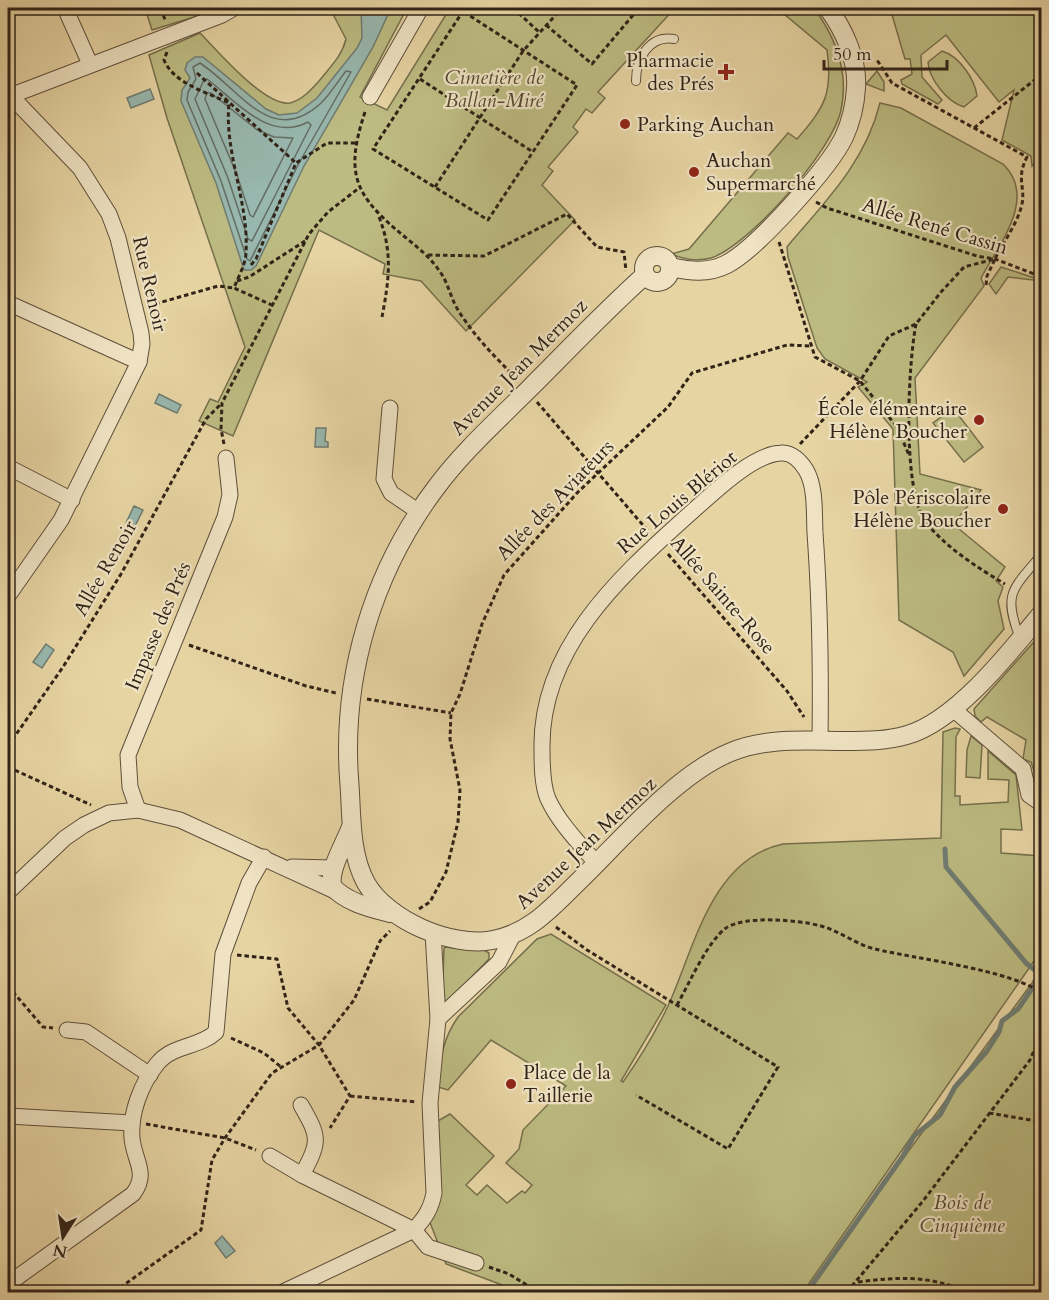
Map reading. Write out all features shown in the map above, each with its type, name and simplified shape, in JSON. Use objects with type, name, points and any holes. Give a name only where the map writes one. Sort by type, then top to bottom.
[{"type":"street","points":[[65,8],[90,64]]},
{"type":"street","points":[[9,94],[170,36],[234,8]]},
{"type":"street","points":[[370,97],[421,8]]},
{"type":"street","name":"Avenue Jean Mermoz","points":[[828,8],[850,50],[856,79],[853,111],[836,150],[774,224],[743,254],[726,264],[703,271],[670,267],[663,257],[651,257],[643,267],[640,279],[454,465],[418,512],[402,538],[377,592],[362,638],[351,697],[348,751],[352,823],[360,871],[375,896],[398,916],[433,932],[448,938],[472,941],[485,941],[513,935],[542,917],[703,766],[732,751],[764,743],[868,741],[907,735],[935,722],[953,709],[1039,620]]},
{"type":"street","name":"Rue Renoir","points":[[8,596],[17,579],[51,535],[72,500],[139,362],[142,344],[115,229],[105,206],[80,168],[9,94]]},
{"type":"street","points":[[8,303],[139,362]]},
{"type":"street","points":[[390,408],[384,479],[392,493],[418,512]]},
{"type":"street","name":"Rue Louis Blériot","points":[[597,864],[569,831],[548,797],[542,758],[545,714],[550,688],[565,655],[591,612],[658,542],[738,474],[760,459],[780,453],[790,454]]},
{"type":"street","points":[[790,454],[806,471],[813,493],[821,621],[820,741]]},
{"type":"street","name":"Impasse des Prés","points":[[138,810],[130,787],[128,755],[225,517],[230,495],[226,458]]},
{"type":"street","points":[[8,467],[72,500]]},
{"type":"street","points":[[953,709],[1023,769],[1029,795],[1041,804]]},
{"type":"street","points":[[8,892],[65,838],[84,825],[109,813],[138,810],[180,820],[286,867],[367,907],[398,916]]},
{"type":"street","points":[[337,892],[331,880],[333,868],[341,855],[352,823]]},
{"type":"street","points":[[8,1284],[133,1194],[140,1185],[142,1178],[132,1138],[135,1108],[157,1064],[177,1047],[212,1036],[216,1032],[223,954],[249,883],[264,857]]},
{"type":"street","points":[[286,867],[333,868],[346,864],[360,871],[356,887],[349,892],[337,892]]},
{"type":"street","points":[[283,1293],[414,1230],[425,1218],[434,1193],[430,1103],[438,1019],[433,932]]},
{"type":"street","points":[[438,1019],[498,962],[513,935]]},
{"type":"street","points":[[67,1030],[86,1032],[150,1076]]},
{"type":"street","points":[[301,1105],[314,1128],[316,1149],[302,1175]]},
{"type":"street","points":[[8,1116],[132,1123]]},
{"type":"street","points":[[270,1156],[302,1175],[414,1230],[428,1247],[476,1263]]},
{"type":"lane","points":[[636,81],[636,65],[653,41],[662,37],[674,39]]},
{"type":"lane","points":[[1020,638],[1009,608],[1014,589],[1041,554]]},
{"type":"path","points":[[161,8],[170,36],[170,47],[164,60],[167,67],[195,87],[229,103]]},
{"type":"path","points":[[464,12],[577,85],[488,220],[374,149],[465,8]]},
{"type":"path","points":[[513,8],[539,32]]},
{"type":"path","points":[[435,187],[523,51],[561,8]]},
{"type":"path","points":[[546,25],[592,64],[636,9]]},
{"type":"path","points":[[877,60],[892,83],[1027,157],[1019,172],[1022,199],[1020,209],[987,276],[986,285]]},
{"type":"path","points":[[197,73],[296,164]]},
{"type":"path","points":[[974,128],[1041,74]]},
{"type":"path","points":[[420,79],[533,152]]},
{"type":"path","points":[[370,97],[356,143],[354,174],[359,188],[378,215],[386,234],[390,275],[382,316]]},
{"type":"path","points":[[229,103],[228,134],[239,189],[246,249],[234,288]]},
{"type":"path","points":[[251,265],[256,259],[296,164],[327,143],[356,143]]},
{"type":"path","points":[[226,458],[221,429],[222,403],[318,221],[359,188]]},
{"type":"path","name":"Allée René Cassin","points":[[820,204],[976,256],[995,259],[1041,277]]},
{"type":"path","points":[[427,255],[484,256],[567,214],[597,247],[624,252],[627,277],[640,279]]},
{"type":"path","name":"Allée Sainte-Rose","points":[[378,215],[427,255],[446,280],[457,308],[474,335],[528,390],[787,691],[820,741]]},
{"type":"path","points":[[774,224],[816,357],[860,381],[897,427],[909,457],[918,504],[925,520],[980,569],[1014,589]]},
{"type":"path","points":[[237,281],[249,277],[306,241]]},
{"type":"path","points":[[909,457],[912,346],[916,324],[940,292],[964,267],[995,259]]},
{"type":"path","points":[[135,309],[218,286],[234,288],[274,306]]},
{"type":"path","points":[[790,454],[860,381],[889,336],[916,324]]},
{"type":"path","name":"Allée des Aviateurs","points":[[114,1293],[201,1230],[212,1160],[261,1085],[280,1067],[319,1045],[354,1000],[381,941],[398,916],[430,902],[446,872],[458,822],[460,790],[450,739],[451,713],[460,694],[482,624],[504,575],[577,493],[668,406],[692,373],[787,345],[811,346]]},
{"type":"path","name":"Allée Renoir","points":[[8,746],[63,667],[120,574],[206,419],[222,403]]},
{"type":"path","points":[[176,639],[306,686],[351,697],[451,713]]},
{"type":"path","points":[[8,767],[109,813]]},
{"type":"path","points":[[542,917],[587,950],[778,1067],[728,1149],[636,1095]]},
{"type":"path","points":[[677,1005],[712,943],[727,928],[750,921],[776,920],[820,926],[840,933],[853,943],[876,950],[942,962],[1033,988],[1041,994]]},
{"type":"path","points":[[223,954],[277,959],[288,1008],[319,1045],[350,1096]]},
{"type":"path","points":[[8,986],[43,1027],[67,1030]]},
{"type":"path","points":[[216,1032],[264,1053],[280,1067]]},
{"type":"path","points":[[847,1293],[923,1201],[1030,1060],[1041,1032]]},
{"type":"path","points":[[350,1096],[430,1103]]},
{"type":"path","points":[[316,1149],[350,1096]]},
{"type":"path","points":[[989,1113],[1041,1122]]},
{"type":"path","points":[[132,1123],[225,1138],[270,1156]]},
{"type":"path","points":[[476,1263],[509,1274],[538,1293]]},
{"type":"path","points":[[856,1282],[902,1276],[930,1279],[967,1293]]},
{"type":"green space","points":[[145,8],[207,8],[204,14],[152,30]]},
{"type":"green space","name":"Cimetière de Ballan-Miré","points":[[332,8],[407,8],[360,97],[387,110],[450,8],[675,8],[598,92],[605,98],[592,113],[586,109],[573,127],[578,132],[548,167],[553,171],[542,185],[575,220],[466,331],[421,281],[383,274],[385,264],[319,230],[233,436],[199,421],[210,399],[218,402],[245,347],[167,118],[149,55],[200,33],[255,87],[280,102],[294,102],[313,88],[342,51],[346,39]]},
{"type":"green space","points":[[769,8],[814,8],[829,31],[839,56],[843,83],[841,110],[835,127],[823,148],[787,194],[767,216],[727,250],[711,258],[700,260],[671,254],[689,249],[788,133],[797,139],[814,118],[825,99],[829,78],[827,50],[779,10],[768,15]]},
{"type":"green space","points":[[890,8],[1041,8],[1042,106],[1038,129],[1041,157],[1032,166],[1031,156],[1002,140],[1014,90],[999,102],[946,35],[921,55],[922,77],[942,100],[938,104],[902,84],[901,80],[912,74],[910,59],[905,59]]},
{"type":"green space","points":[[942,51],[960,63],[976,89],[977,96],[964,107],[945,95],[929,69],[928,62]]},
{"type":"green space","points":[[877,71],[884,82],[884,91],[866,84]]},
{"type":"green space","points":[[880,103],[901,108],[1003,164],[1013,177],[1017,191],[1012,221],[981,278],[984,286],[915,378],[920,474],[981,490],[953,524],[1005,567],[996,581],[1003,587],[998,601],[1004,629],[964,676],[953,652],[899,620],[893,429],[858,387],[867,382],[825,359],[817,348],[788,257],[787,247],[832,194],[855,161],[874,124]]},
{"type":"green space","points":[[1001,267],[1041,281],[1008,277],[996,294],[989,284]]},
{"type":"green space","points":[[953,408],[983,447],[964,462],[933,423]]},
{"type":"green space","points":[[1041,634],[1041,797],[1035,792],[1032,777],[1036,777],[1031,762],[1023,759],[1026,740],[987,717],[981,722],[975,716],[974,709]]},
{"type":"green space","points":[[955,728],[960,729],[956,737],[955,796],[960,796],[960,805],[1008,802],[1009,780],[988,779],[988,751],[1016,775],[1022,830],[1001,829],[1001,853],[1041,856],[1041,951],[803,1292],[521,1292],[446,1264],[429,1220],[436,1122],[450,1114],[494,1156],[466,1185],[477,1195],[487,1185],[507,1203],[522,1191],[525,1193],[532,1185],[506,1163],[519,1149],[523,1130],[566,1086],[491,1040],[448,1090],[438,1087],[443,1050],[448,1034],[458,1017],[537,939],[551,934],[666,1005],[621,1081],[623,1082],[647,1045],[668,1006],[708,909],[738,868],[758,853],[783,844],[941,838],[943,732]]},
{"type":"green space","points":[[971,736],[982,745],[980,778],[966,777],[967,750]]},
{"type":"green space","points":[[444,948],[484,950],[489,953],[489,959],[445,1004],[442,1003]]},
{"type":"green space","name":"Bois de Cinquième","points":[[1041,965],[1041,1292],[805,1292],[1032,983]]},
{"type":"water","points":[[361,8],[390,8],[390,10],[373,47],[304,166],[256,266],[251,270],[244,270],[216,183],[181,101],[182,90],[190,78],[185,70],[187,63],[195,57],[203,57],[266,109],[279,115],[297,113],[317,98],[357,48],[362,38]]},
{"type":"water","points":[[150,89],[154,99],[131,108],[127,98]]},
{"type":"water","points":[[159,394],[181,405],[177,413],[155,403]]},
{"type":"water","points":[[316,428],[326,428],[325,441],[328,442],[328,447],[315,447]]},
{"type":"water","points":[[134,506],[143,510],[134,528],[129,528],[126,523]]},
{"type":"water","points":[[46,644],[54,650],[42,668],[33,662]]},
{"type":"water","points":[[222,1236],[235,1251],[226,1258],[215,1243]]},
{"type":"waterway","points":[[945,849],[946,867],[1026,963],[1041,975]]},
{"type":"waterway","points":[[807,1292],[903,1156],[914,1136],[940,1115],[955,1087],[987,1051],[999,1032],[1002,1021],[1018,1009],[1042,974]]},
{"type":"waterway","points":[[1036,1292],[1042,1276]]},
{"type":"place","name":"Pharmacie des Prés","points":[[726,72]]},
{"type":"place","name":"Parking Auchan","points":[[625,124]]},
{"type":"place","name":"Auchan Supermarché","points":[[694,172]]},
{"type":"place","name":"École élémentaire Hélène Boucher","points":[[979,420]]},
{"type":"place","name":"Pôle Périscolaire Hélène Boucher","points":[[1003,509]]},
{"type":"place","name":"Place de la Taillerie","points":[[511,1084]]}]
